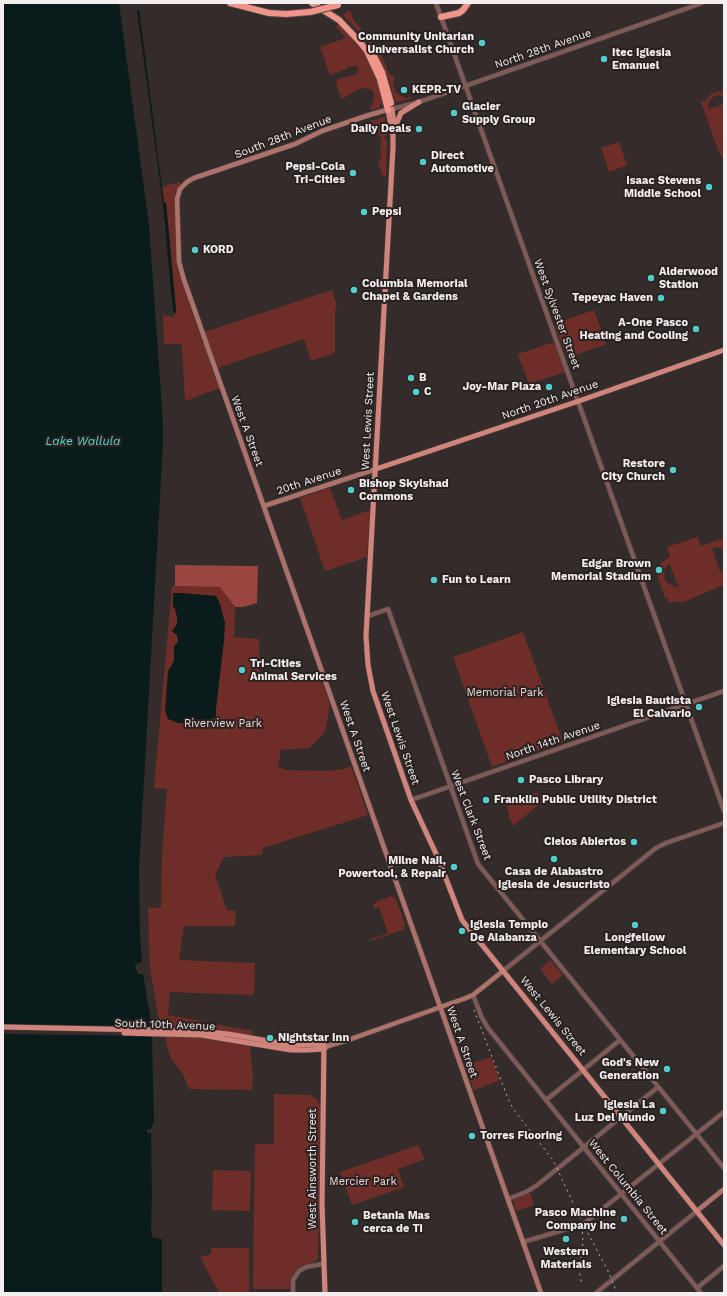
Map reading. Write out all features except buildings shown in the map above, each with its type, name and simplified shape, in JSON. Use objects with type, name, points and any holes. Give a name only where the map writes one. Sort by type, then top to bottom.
[{"type":"highway","points":[[230,3],[269,13],[286,14],[310,12],[340,4]]},
{"type":"highway","points":[[312,3],[339,20],[367,51],[380,79],[390,109]]},
{"type":"highway","points":[[318,3],[332,11],[352,27],[370,50],[384,79],[390,109]]},
{"type":"highway","points":[[441,17],[460,13],[468,3]]},
{"type":"main road","points":[[395,127],[396,120],[401,113],[419,102]]},
{"type":"main road","name":"West Lewis Street","points":[[390,109],[395,127],[393,136]]},
{"type":"main road","name":"West Lewis Street","points":[[390,109],[393,136],[368,616],[367,655],[372,686],[412,800],[438,858],[462,920],[724,1245]]},
{"type":"main road","name":"South 28th Avenue","points":[[185,184],[194,178],[295,144],[322,131],[390,109]]},
{"type":"main road","name":"West A Street","points":[[185,184],[179,191],[177,202],[178,257],[181,271],[541,1293]]},
{"type":"main road","name":"North 20th Avenue","points":[[382,467],[579,401],[724,350]]},
{"type":"main road","name":"20th Avenue","points":[[264,506],[382,467]]},
{"type":"main road","name":"South 10th Avenue","points":[[46,1030],[218,1032],[292,1045],[325,1046],[351,1039],[473,995],[503,971]]},
{"type":"main road","points":[[3,1028],[46,1030]]},
{"type":"main road","points":[[3,1031],[46,1030]]},
{"type":"main road","name":"West Ainsworth Street","points":[[324,1293],[322,1198],[325,1046]]},
{"type":"main road","points":[[697,1211],[724,1189]]},
{"type":"street","name":"West Sylvester Street","points":[[436,3],[724,811]]},
{"type":"street","name":"North 28th Avenue","points":[[390,109],[419,102],[702,3]]},
{"type":"street","name":"West Clark Street","points":[[368,616],[388,609],[478,864],[724,1168]]},
{"type":"street","name":"North 14th Avenue","points":[[412,800],[724,691]]},
{"type":"street","points":[[503,971],[658,847],[724,823]]},
{"type":"street","name":"West Columbia Street","points":[[473,995],[486,1026],[701,1293]]},
{"type":"street","points":[[546,1100],[620,1040]]},
{"type":"street","points":[[508,1199],[526,1192],[536,1186],[658,1087]]},
{"type":"street","points":[[523,1242],[582,1224],[622,1194],[724,1112]]},
{"type":"street","points":[[596,1293],[697,1211]]},
{"type":"street","points":[[293,1293],[293,1282],[298,1272],[305,1267],[323,1264]]},
{"type":"street","points":[[697,1288],[724,1266]]},
{"type":"green space","points":[[350,10],[353,19],[376,47],[384,60],[389,74],[395,77],[393,81],[395,91],[407,99],[409,96],[412,99],[397,102],[395,101],[389,80],[377,55],[363,36],[343,15]]},
{"type":"green space","points":[[339,24],[361,48],[371,66],[379,84],[384,104],[381,106],[380,102],[380,107],[370,111],[374,94],[372,90],[366,88],[359,89],[342,99],[336,84],[337,80],[359,73],[357,66],[347,67],[347,69],[330,75],[320,47],[346,38],[336,27]]},
{"type":"green space","points":[[719,91],[724,92],[724,96],[717,95],[713,97],[708,103],[708,109],[724,104],[724,153],[708,110],[724,154],[724,160],[719,153],[701,102],[706,101],[711,94]]},
{"type":"green space","points":[[385,117],[387,135],[384,137],[387,140],[386,176],[383,177],[378,161],[381,160],[380,156],[382,155],[380,149],[382,138],[380,138],[370,121]]},
{"type":"green space","points":[[619,142],[627,165],[609,172],[601,148]]},
{"type":"green space","points":[[179,182],[181,185],[176,192],[174,200],[178,268],[192,313],[220,388],[185,401],[182,347],[181,344],[164,344],[163,315],[174,317],[176,310],[166,203],[164,202],[162,187]]},
{"type":"green space","points":[[332,290],[337,306],[335,310],[335,353],[311,361],[304,339],[218,368],[205,332]]},
{"type":"green space","points":[[594,310],[606,344],[567,358],[555,326],[556,323]]},
{"type":"green space","points":[[554,342],[565,372],[529,384],[518,354]]},
{"type":"green space","points":[[330,488],[342,520],[370,510],[367,557],[325,571],[300,498]]},
{"type":"green space","points":[[698,537],[701,546],[724,538],[724,550],[718,547],[711,548],[720,572],[724,570],[724,585],[683,602],[669,602],[668,599],[665,598],[658,577],[661,563],[670,557],[667,547]],"holes":[[[671,563],[670,565],[679,587],[672,586],[665,580],[664,571]]]},
{"type":"green space","name":"Riverview Park","points":[[172,586],[220,587],[235,607],[234,637],[259,639],[260,672],[319,673],[330,705],[325,732],[309,748],[281,750],[278,767],[286,770],[327,771],[343,769],[351,766],[368,815],[263,848],[262,855],[224,857],[215,875],[227,910],[236,911],[235,926],[184,926],[179,960],[255,963],[254,995],[170,992],[168,1015],[252,1031],[252,1035],[195,1028],[160,1026],[150,968],[148,907],[161,908],[162,854],[167,789],[154,788]]},
{"type":"green space","name":"Memorial Park","points":[[523,632],[563,742],[492,767],[453,657]]},
{"type":"green space","points":[[537,792],[543,801],[513,826],[506,804]]},
{"type":"green space","points":[[392,896],[396,900],[405,924],[404,929],[371,941],[371,939],[388,933],[379,907],[374,909],[373,906],[376,902]]},
{"type":"green space","points":[[550,960],[563,975],[552,984],[540,969]]},
{"type":"green space","points":[[165,1037],[201,1037],[250,1045],[253,1079],[252,1089],[189,1089],[183,1074],[173,1061],[168,1051]]},
{"type":"green space","points":[[491,1057],[500,1080],[474,1090],[465,1066]]},
{"type":"green space","points":[[274,1094],[310,1095],[318,1100],[320,1107],[318,1257],[314,1262],[301,1266],[295,1271],[290,1280],[290,1289],[253,1289],[255,1144],[274,1144]]},
{"type":"green space","name":"Mercier Park","points":[[418,1145],[425,1159],[398,1169],[404,1187],[352,1205],[340,1172]]},
{"type":"green space","points":[[213,1170],[251,1171],[250,1211],[212,1210]]},
{"type":"green space","points":[[530,1193],[534,1205],[516,1211],[513,1200]]},
{"type":"green space","points":[[211,1248],[249,1248],[249,1293],[219,1293],[200,1257],[211,1254]]},
{"type":"shaded area","points":[[175,565],[258,566],[257,603],[243,607],[235,607],[220,587],[175,586]]},
{"type":"water","name":"Lake Wallula","points":[[3,3],[119,3],[149,225],[163,423],[163,443],[139,869],[142,962],[136,964],[135,966],[138,974],[143,974],[150,1015],[154,1121],[151,1129],[147,1130],[147,1133],[151,1133],[151,1230],[154,1238],[162,1239],[162,1293],[3,1293]]},
{"type":"water","points":[[137,10],[139,10],[164,202],[166,203],[176,310],[175,314],[173,311],[163,204]]},
{"type":"water","points":[[173,593],[216,596],[220,604],[225,623],[216,717],[206,723],[178,723],[168,719],[165,711],[168,671],[174,661],[174,646],[178,642],[177,635],[172,631],[177,624],[177,617],[173,606]]},
{"type":"pier","points":[[3,1024],[153,1026],[154,1036],[3,1034]]},
{"type":"railway","points":[[474,1010],[509,1101],[514,1110],[553,1160],[583,1224],[609,1273],[617,1293]]},
{"type":"railway","points":[[582,1226],[583,1242],[579,1270],[582,1285]]},
{"type":"place","name":"Community Unitarian Universalist Church","points":[[482,43]]},
{"type":"place","name":"Itec Iglesia Emanuel","points":[[604,59]]},
{"type":"place","name":"KEPR-TV","points":[[404,90]]},
{"type":"place","name":"Glacier Supply Group","points":[[454,113]]},
{"type":"place","name":"Daily Deals","points":[[419,129]]},
{"type":"place","name":"Direct Automotive","points":[[423,162]]},
{"type":"place","name":"Pepsi-Cola Tri-Cities","points":[[353,173]]},
{"type":"place","name":"Isaac Stevens Middle School","points":[[709,187]]},
{"type":"place","name":"Pepsi","points":[[364,212]]},
{"type":"place","name":"KORD","points":[[195,250]]},
{"type":"place","name":"Alderwood Station","points":[[651,278]]},
{"type":"place","name":"Columbia Memorial Chapel & Gardens","points":[[354,290]]},
{"type":"place","name":"Tepeyac Haven","points":[[661,298]]},
{"type":"place","name":"A-One Pasco Heating and Cooling","points":[[696,329]]},
{"type":"place","name":"B","points":[[411,378]]},
{"type":"place","name":"Joy-Mar Plaza","points":[[549,387]]},
{"type":"place","name":"C","points":[[416,392]]},
{"type":"place","name":"Restore City Church","points":[[673,470]]},
{"type":"place","name":"Bishop Skylshad Commons","points":[[351,490]]},
{"type":"place","name":"Edgar Brown Memorial Stadium","points":[[659,570]]},
{"type":"place","name":"Fun to Learn","points":[[434,580]]},
{"type":"place","name":"Tri-Cities Animal Services","points":[[242,670]]},
{"type":"place","name":"Iglesia Bautista El Calvario","points":[[699,707]]},
{"type":"place","name":"Pasco Library","points":[[521,780]]},
{"type":"place","name":"Franklin Public Utility District","points":[[486,800]]},
{"type":"place","name":"Cielos Abiertos","points":[[634,842]]},
{"type":"place","name":"Casa de Alabastro Iglesia de Jesucristo","points":[[554,859]]},
{"type":"place","name":"Milne Nail, Powertool, & Repair","points":[[454,867]]},
{"type":"place","name":"Longfellow Elementary School","points":[[635,925]]},
{"type":"place","name":"Iglesia Templo De Alabanza","points":[[462,931]]},
{"type":"place","name":"Nightstar Inn","points":[[270,1038]]},
{"type":"place","name":"God's New Generation","points":[[667,1069]]},
{"type":"place","name":"Iglesia La Luz Del Mundo","points":[[663,1111]]},
{"type":"place","name":"Torres Flooring","points":[[472,1136]]},
{"type":"place","name":"Pasco Machine Company Inc","points":[[624,1219]]},
{"type":"place","name":"Betania Mas cerca de Ti","points":[[355,1222]]},
{"type":"place","name":"Western Materials","points":[[566,1239]]}]
